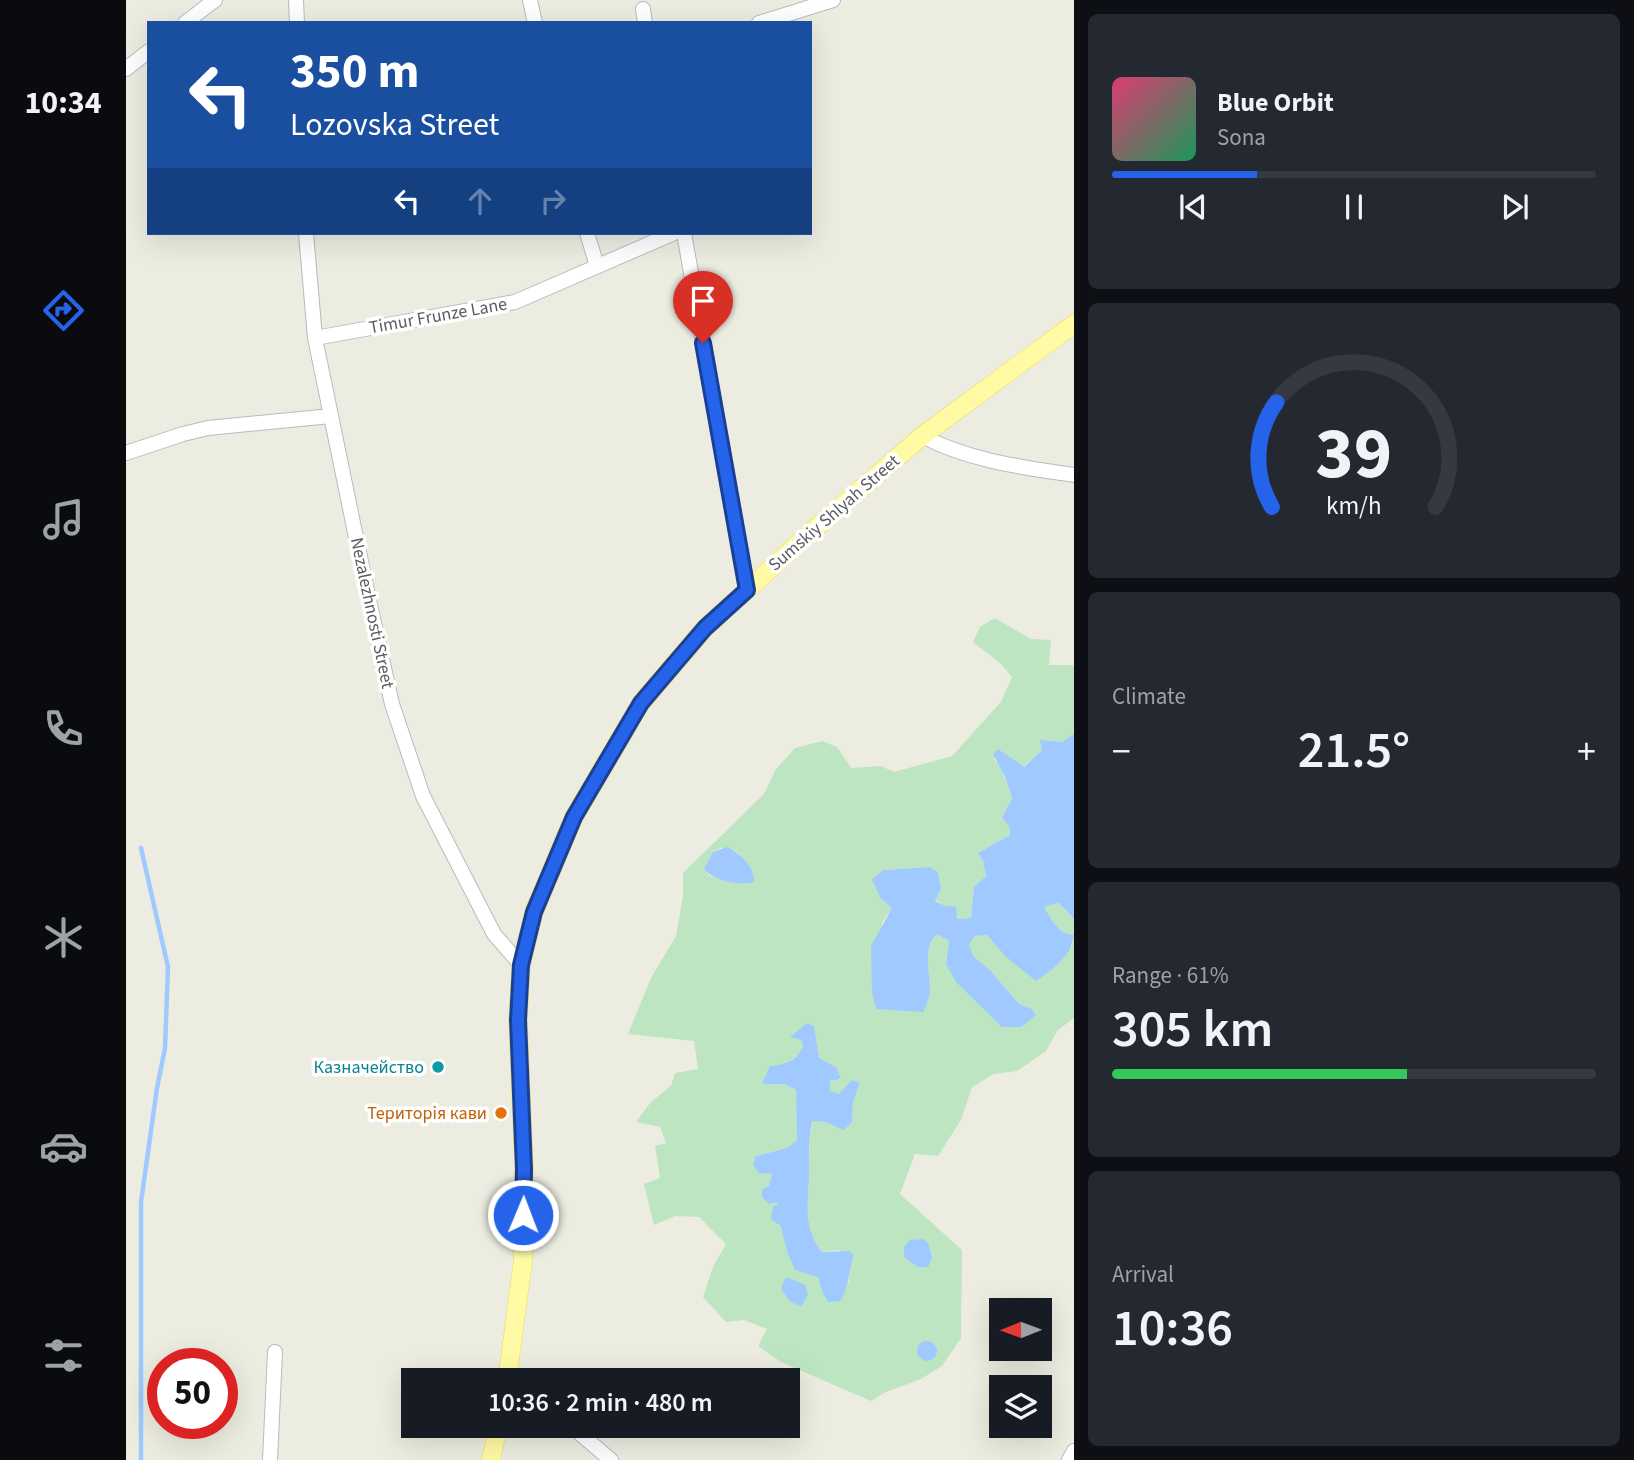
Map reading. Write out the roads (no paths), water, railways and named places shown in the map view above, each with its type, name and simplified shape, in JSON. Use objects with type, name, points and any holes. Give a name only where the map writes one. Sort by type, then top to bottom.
[{"type":"main road","name":"Sumskiy Shlyah Street","points":[[511,1368],[523,1261],[524,1169],[518,1020],[521,965],[534,912],[574,817],[641,703],[705,628],[922,436],[1074,324]]},
{"type":"main road","points":[[491,1460],[496,1438]]},
{"type":"street","points":[[189,21],[215,0]]},
{"type":"street","points":[[296,0],[297,21]]},
{"type":"street","points":[[530,0],[535,21]]},
{"type":"street","points":[[766,21],[834,0]]},
{"type":"street","points":[[126,69],[147,53]]},
{"type":"street","name":"Nezalezhnosti Street","points":[[306,235],[315,338],[392,704],[423,796],[494,934],[521,965]]},
{"type":"street","points":[[588,235],[597,266]]},
{"type":"street","name":"Timur Frunze Lane","points":[[315,338],[515,302],[669,235]]},
{"type":"street","points":[[684,235],[747,590]]},
{"type":"street","points":[[126,453],[183,433],[208,428],[331,416]]},
{"type":"street","points":[[922,436],[958,453],[1006,466],[1074,475]]},
{"type":"street","points":[[270,1460],[275,1352]]},
{"type":"street","points":[[584,1438],[611,1460]]},
{"type":"street","points":[[1069,1460],[1074,1451]]},
{"type":"water","points":[[1074,734],[1074,919],[1059,903],[1044,907],[1060,929],[1074,935],[1069,950],[1055,967],[1036,981],[1004,955],[987,935],[974,936],[969,945],[974,957],[990,970],[1019,1004],[1032,1009],[1036,1015],[1021,1027],[1002,1027],[956,982],[946,964],[949,941],[937,934],[928,953],[930,993],[923,1012],[876,1009],[872,993],[871,946],[892,908],[881,899],[872,880],[883,870],[930,867],[938,872],[941,889],[935,901],[956,907],[957,919],[971,918],[974,887],[986,876],[978,853],[1010,835],[1009,826],[1002,818],[1012,798],[993,754],[998,749],[1024,767],[1042,750],[1040,740],[1062,742]]},
{"type":"water","points":[[727,847],[746,861],[754,882],[727,881],[714,877],[704,869],[713,852]]},
{"type":"water","points":[[807,1023],[814,1026],[819,1058],[836,1067],[841,1079],[830,1081],[830,1091],[839,1094],[852,1080],[860,1083],[853,1102],[852,1122],[844,1130],[826,1122],[812,1121],[810,1136],[808,1207],[812,1234],[822,1252],[849,1251],[854,1255],[846,1290],[840,1301],[828,1302],[818,1277],[795,1270],[787,1252],[781,1226],[771,1219],[773,1206],[778,1202],[769,1204],[762,1197],[762,1189],[769,1186],[772,1174],[759,1173],[753,1165],[756,1156],[787,1148],[797,1140],[796,1090],[784,1084],[762,1084],[770,1066],[785,1063],[797,1055],[803,1046],[801,1040],[790,1037]]},
{"type":"water","points":[[924,1239],[929,1245],[932,1258],[928,1267],[918,1267],[904,1257],[904,1247],[910,1240]]},
{"type":"water","points":[[786,1277],[805,1285],[808,1294],[802,1306],[789,1300],[781,1288]]},
{"type":"water","points":[[927,1341],[934,1344],[937,1351],[934,1358],[927,1361],[920,1358],[917,1351],[920,1344]]},
{"type":"waterway","points":[[141,848],[168,967],[165,1048],[141,1202],[141,1460]]},
{"type":"place","name":"Казначейство","points":[[438,1067]]},
{"type":"place","name":"Територія кави","points":[[501,1113]]}]
